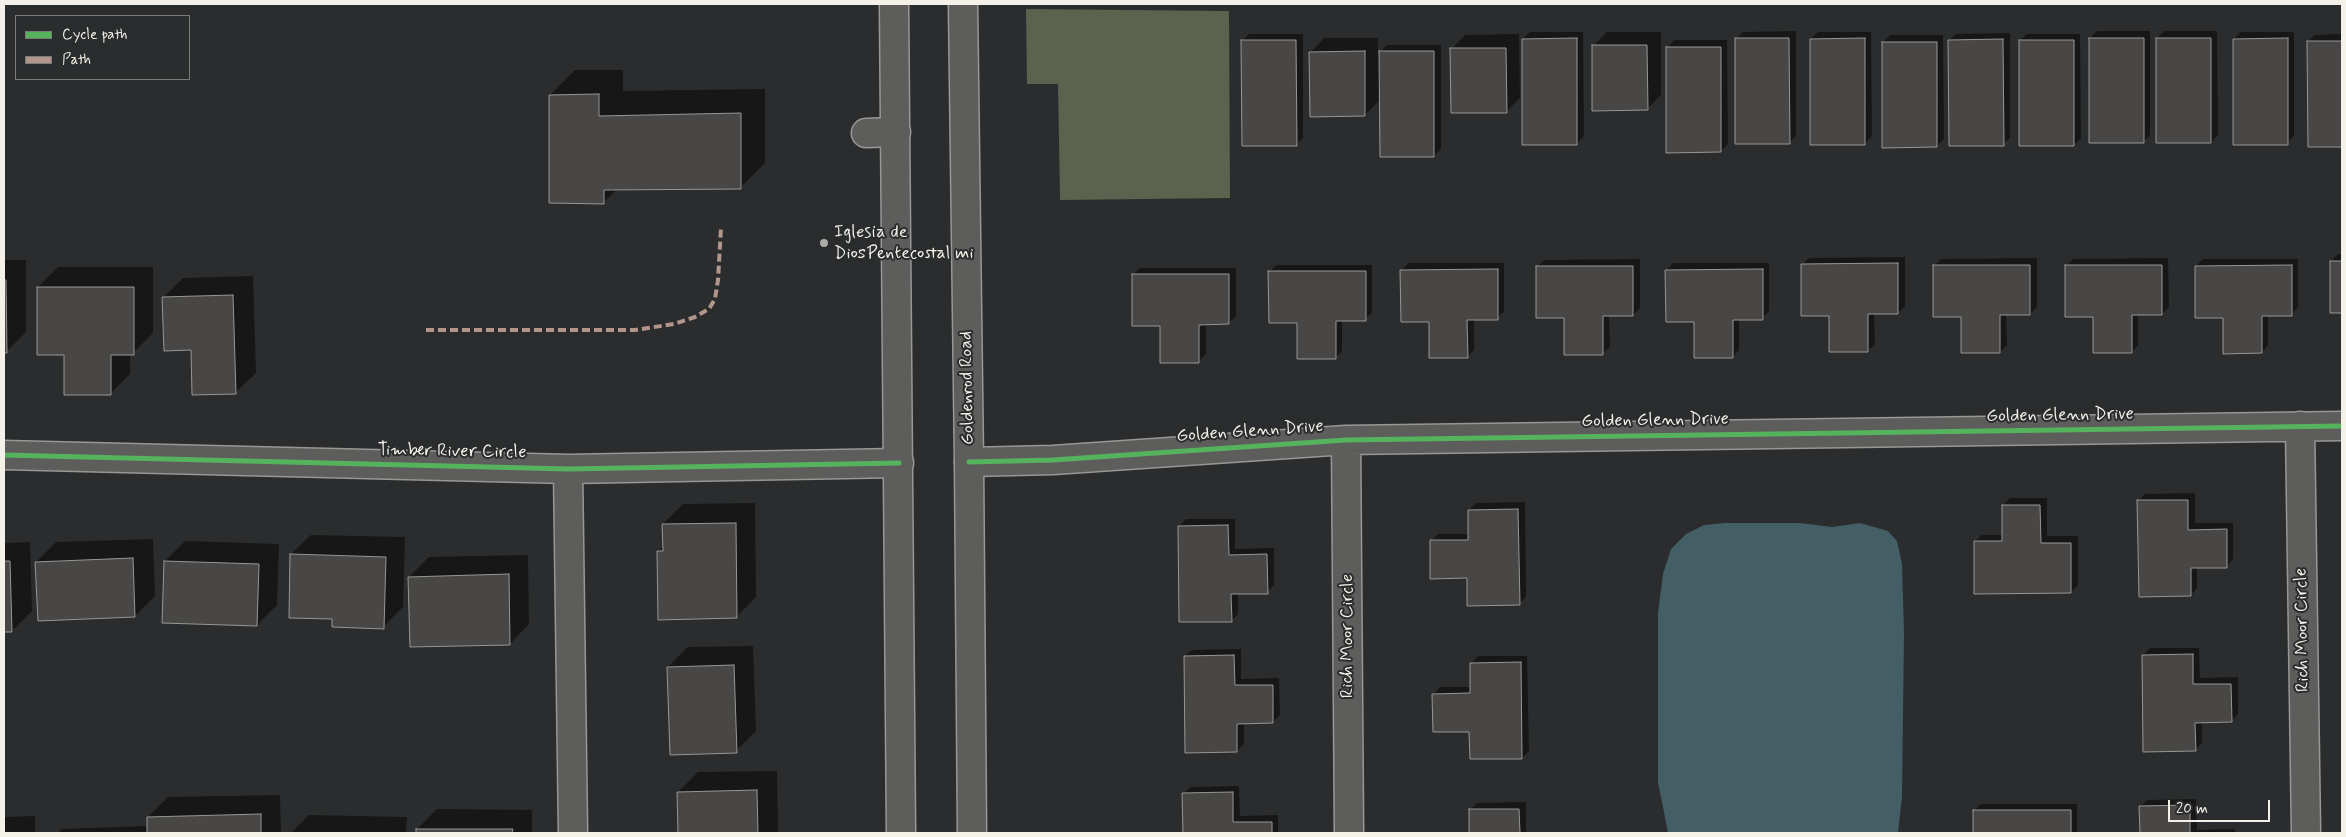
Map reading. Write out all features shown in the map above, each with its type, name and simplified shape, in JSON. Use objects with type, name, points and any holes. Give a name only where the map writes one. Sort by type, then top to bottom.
[{"type":"street","points":[[894,4],[901,833]]},
{"type":"street","name":"Goldenrod Road","points":[[963,4],[970,462],[972,833]]},
{"type":"street","points":[[866,133],[896,132]]},
{"type":"street","name":"Rich Moor Circle","points":[[2300,426],[2306,833]]},
{"type":"street","name":"Golden Glenn Drive","points":[[970,462],[1053,460],[1346,440],[2342,426]]},
{"type":"street","name":"Rich Moor Circle","points":[[1346,440],[1349,833]]},
{"type":"street","name":"Timber River Circle","points":[[4,454],[568,469],[899,463]]},
{"type":"street","points":[[568,469],[573,833]]},
{"type":"green space","points":[[1026,9],[1229,11],[1230,198],[1060,200],[1058,84],[1027,84]]},
{"type":"water","points":[[1725,523],[1800,523],[1832,527],[1860,523],[1888,531],[1897,541],[1902,564],[1904,633],[1902,797],[1898,833],[1668,833],[1658,782],[1658,613],[1663,574],[1671,549],[1686,534],[1704,525]]},
{"type":"building","points":[[1577,38],[1577,145],[1522,145],[1522,39]]},
{"type":"building","points":[[1735,38],[1789,38],[1790,144],[1735,144]]},
{"type":"building","points":[[1865,38],[1865,145],[1810,145],[1810,39]]},
{"type":"building","points":[[2089,38],[2144,38],[2144,143],[2089,143]]},
{"type":"building","points":[[2156,38],[2211,38],[2211,143],[2156,143]]},
{"type":"building","points":[[2288,38],[2288,145],[2233,145],[2233,39]]},
{"type":"building","points":[[2003,39],[2004,146],[1949,146],[1948,40]]},
{"type":"building","points":[[1241,40],[1296,40],[1297,146],[1242,146]]},
{"type":"building","points":[[2019,40],[2074,40],[2074,146],[2019,146]]},
{"type":"building","points":[[2307,41],[2342,41],[2342,147],[2308,147]]},
{"type":"building","points":[[1882,42],[1937,42],[1937,147],[1882,148]]},
{"type":"building","points":[[1592,45],[1647,45],[1648,110],[1592,111]]},
{"type":"building","points":[[1666,47],[1721,47],[1721,152],[1666,153]]},
{"type":"building","points":[[1450,48],[1506,48],[1507,113],[1451,113]]},
{"type":"building","points":[[1365,51],[1365,116],[1310,117],[1309,52]]},
{"type":"building","points":[[1379,51],[1434,51],[1434,157],[1380,157]]},
{"type":"building","points":[[599,94],[599,116],[741,113],[741,189],[604,190],[604,204],[549,203],[549,95]]},
{"type":"building","points":[[2330,261],[2342,261],[2342,313],[2330,313]]},
{"type":"building","points":[[1898,263],[1898,314],[1868,314],[1868,352],[1829,352],[1829,316],[1801,316],[1801,264]]},
{"type":"building","points":[[1933,265],[2030,265],[2030,315],[2000,315],[2000,353],[1961,353],[1961,317],[1933,317]]},
{"type":"building","points":[[2065,265],[2162,265],[2162,315],[2132,315],[2132,353],[2093,353],[2093,317],[2065,317]]},
{"type":"building","points":[[2292,265],[2292,316],[2262,316],[2262,353],[2223,354],[2223,318],[2195,318],[2195,266]]},
{"type":"building","points":[[1536,266],[1633,266],[1633,316],[1603,316],[1603,355],[1564,355],[1564,318],[1536,318]]},
{"type":"building","points":[[1498,269],[1498,320],[1467,320],[1468,358],[1429,358],[1429,322],[1401,322],[1400,270]]},
{"type":"building","points":[[1763,269],[1763,320],[1733,320],[1733,358],[1694,358],[1694,322],[1666,322],[1665,270]]},
{"type":"building","points":[[1268,271],[1366,271],[1366,321],[1336,321],[1336,359],[1297,359],[1297,323],[1269,323]]},
{"type":"building","points":[[1132,274],[1229,274],[1229,324],[1199,325],[1199,363],[1160,363],[1160,326],[1132,326]]},
{"type":"building","points":[[4,280],[6,280],[7,353],[4,353]]},
{"type":"building","points":[[37,287],[134,287],[134,355],[111,355],[111,395],[64,395],[64,355],[37,355]]},
{"type":"building","points":[[233,295],[236,394],[192,395],[191,350],[164,351],[162,297]]},
{"type":"building","points":[[2137,500],[2188,500],[2188,530],[2227,529],[2227,568],[2191,568],[2191,596],[2139,597]]},
{"type":"building","points":[[2002,505],[2040,505],[2041,543],[2071,543],[2071,593],[1974,594],[1974,541],[2002,541]]},
{"type":"building","points":[[1518,509],[1520,605],[1467,606],[1467,578],[1430,579],[1430,540],[1468,540],[1468,510]]},
{"type":"building","points":[[736,523],[737,618],[658,620],[657,551],[663,551],[662,524]]},
{"type":"building","points":[[1228,525],[1229,555],[1267,554],[1268,594],[1231,594],[1232,622],[1179,622],[1178,526]]},
{"type":"building","points":[[290,554],[386,557],[384,629],[332,627],[332,619],[289,618]]},
{"type":"building","points":[[133,558],[135,617],[38,621],[35,562]]},
{"type":"building","points":[[4,561],[10,561],[12,632],[4,632]]},
{"type":"building","points":[[164,561],[259,564],[257,626],[162,623]]},
{"type":"building","points":[[509,574],[510,645],[410,647],[408,577]]},
{"type":"building","points":[[2193,654],[2193,684],[2231,684],[2232,722],[2195,723],[2196,751],[2143,752],[2142,655]]},
{"type":"building","points":[[1234,655],[1235,685],[1273,685],[1273,723],[1237,724],[1237,752],[1185,753],[1184,656]]},
{"type":"building","points":[[1521,662],[1522,759],[1470,759],[1469,732],[1433,732],[1432,694],[1470,693],[1470,663]]},
{"type":"building","points":[[734,665],[737,753],[670,755],[667,667]]},
{"type":"building","points":[[757,790],[758,833],[678,833],[677,792]]},
{"type":"building","points":[[1233,792],[1233,822],[1272,822],[1272,833],[1183,833],[1182,793]]},
{"type":"building","points":[[2190,805],[2190,833],[2140,833],[2139,806]]},
{"type":"building","points":[[1469,809],[1519,809],[1520,833],[1469,833]]},
{"type":"building","points":[[1973,810],[2071,810],[2071,833],[1973,833]]},
{"type":"building","points":[[261,814],[261,833],[147,833],[147,817]]},
{"type":"building","points":[[416,829],[513,829],[512,833],[416,833]]},
{"type":"marked path","points":[[426,330],[635,330],[674,324],[695,317],[709,309],[715,299],[721,228]]},
{"type":"cycle path","points":[[969,462],[1053,460],[1346,440],[2342,426]]},
{"type":"cycle path","points":[[4,455],[568,469],[899,463]]},
{"type":"place","name":"Iglesia de DiosPentecostal mi","points":[[824,243]]}]
